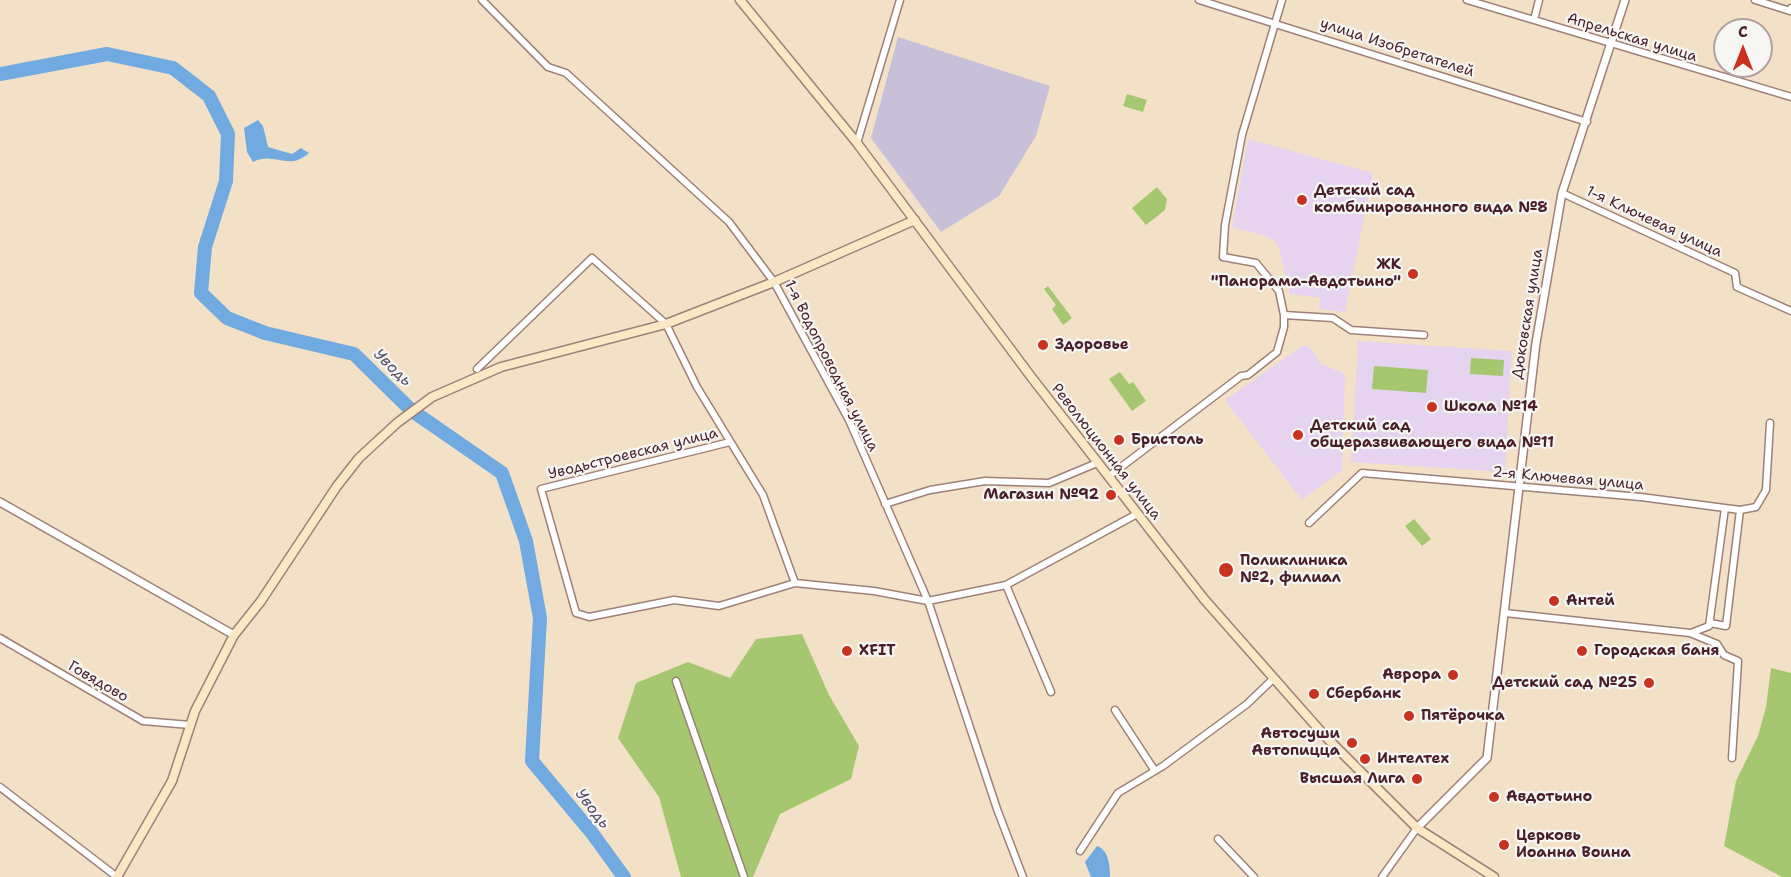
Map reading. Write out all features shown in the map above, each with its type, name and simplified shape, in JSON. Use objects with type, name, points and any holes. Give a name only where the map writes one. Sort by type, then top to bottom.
[{"type":"main road","name":"Революционная улица","points":[[740,0],[857,144],[1097,463],[1204,599],[1273,679],[1417,828],[1494,877]]},
{"type":"main road","points":[[117,877],[172,781],[195,711],[234,634],[261,601],[337,486],[380,438],[432,397],[457,384],[535,356],[666,324],[774,282],[915,220]]},
{"type":"street","name":"1-я Водопроводная улица","points":[[482,0],[548,67],[566,73],[729,222],[774,282],[849,420],[928,602],[997,809],[1023,877]]},
{"type":"street","points":[[857,144],[900,0]]},
{"type":"street","name":"улица Изобретателей","points":[[1199,0],[1276,22],[1587,122]]},
{"type":"street","points":[[1108,477],[1241,376],[1248,375],[1277,352],[1284,327],[1279,291],[1256,263],[1223,257],[1225,225],[1242,135],[1282,0]]},
{"type":"street","name":"Апрельская улица","points":[[1467,0],[1610,45],[1791,97]]},
{"type":"street","points":[[1534,20],[1539,0]]},
{"type":"street","name":"Дюковская улица","points":[[1417,828],[1487,758],[1536,343],[1562,193],[1625,0]]},
{"type":"street","points":[[1755,0],[1790,10],[1791,8]]},
{"type":"street","name":"1-я Ключевая улица","points":[[1562,193],[1734,273],[1737,287],[1791,311]]},
{"type":"street","points":[[477,369],[592,258],[666,324],[697,387],[763,495],[795,583],[874,591],[928,602],[1006,585],[1137,514]]},
{"type":"street","points":[[1284,315],[1334,318],[1351,330],[1424,335]]},
{"type":"street","points":[[1710,623],[1726,626],[1740,510],[1756,507],[1767,490],[1770,423]]},
{"type":"street","name":"Уводьстроевская улица","points":[[730,442],[541,489],[576,613],[589,617],[674,600],[719,606],[795,583]]},
{"type":"street","points":[[885,504],[930,490],[985,481],[1049,483],[1097,463]]},
{"type":"street","name":"2-я Ключевая улица","points":[[1309,523],[1362,473],[1518,486],[1740,510]]},
{"type":"street","points":[[0,502],[234,634]]},
{"type":"street","points":[[1690,633],[1707,629],[1710,623],[1725,508]]},
{"type":"street","points":[[1006,585],[1051,692]]},
{"type":"street","points":[[1505,613],[1690,633],[1717,644],[1724,655],[1738,662],[1732,758]]},
{"type":"street","name":"Говядово","points":[[0,638],[143,721],[190,725]]},
{"type":"street","points":[[1080,851],[1118,793],[1155,771],[1247,704],[1273,679]]},
{"type":"street","points":[[676,681],[744,877]]},
{"type":"street","points":[[1115,710],[1155,771]]},
{"type":"street","points":[[0,787],[117,877]]},
{"type":"street","points":[[1382,877],[1417,828]]},
{"type":"street","points":[[1218,839],[1254,877]]},
{"type":"shaded area","points":[[898,37],[1050,86],[1036,136],[999,196],[941,232],[871,138]]},
{"type":"shaded area","name":"Детский сад комбинированного вида №8","points":[[1248,139],[1373,173],[1345,312],[1319,309],[1320,298],[1290,294],[1278,244],[1269,237],[1232,227]]},
{"type":"shaded area","name":"Школа №14","points":[[1358,341],[1512,351],[1505,472],[1351,462]]},
{"type":"shaded area","name":"Детский сад общеразвивающего вида №11","points":[[1304,345],[1312,349],[1321,364],[1345,374],[1342,470],[1302,500],[1225,400]]},
{"type":"green space","points":[[1127,94],[1147,100],[1143,112],[1123,106]]},
{"type":"green space","points":[[1157,187],[1167,199],[1165,210],[1146,225],[1132,208]]},
{"type":"green space","points":[[1048,286],[1072,318],[1063,325],[1052,309],[1056,305],[1044,289]]},
{"type":"green space","points":[[1471,358],[1504,360],[1503,376],[1470,374]]},
{"type":"green space","points":[[1374,366],[1428,370],[1426,393],[1372,389]]},
{"type":"green space","points":[[1120,372],[1129,384],[1133,382],[1146,401],[1132,411],[1109,379]]},
{"type":"green space","points":[[1414,519],[1431,539],[1422,546],[1405,526]]},
{"type":"green space","points":[[802,634],[829,695],[859,746],[851,779],[780,814],[753,877],[681,877],[659,797],[618,738],[636,683],[688,662],[730,678],[756,639]]},
{"type":"green space","points":[[1771,668],[1791,673],[1791,877],[1782,877],[1724,846],[1736,781],[1758,736],[1766,707]]},
{"type":"water","points":[[258,120],[263,126],[268,147],[292,154],[301,148],[309,153],[294,161],[261,159],[253,162],[247,152],[244,128]]},
{"type":"water","points":[[1097,846],[1106,855],[1110,877],[1091,877],[1085,862]]},
{"type":"waterway","name":"Уводь","points":[[0,74],[107,54],[173,68],[209,96],[228,134],[226,181],[205,247],[201,293],[227,318],[265,333],[354,354],[411,410],[502,473],[526,541],[540,618],[532,761],[592,833],[624,877]]},
{"type":"place","name":"Детский сад комбинированного вида №8","points":[[1302,200]]},
{"type":"place","name":"ЖК \"Панорама-Авдотьино\"","points":[[1413,274]]},
{"type":"place","name":"Здоровье","points":[[1043,345]]},
{"type":"place","name":"Школа №14","points":[[1432,407]]},
{"type":"place","name":"Детский сад общеразвивающего вида №11","points":[[1298,435]]},
{"type":"place","name":"Бристоль","points":[[1119,440]]},
{"type":"place","name":"Магазин №92","points":[[1111,495]]},
{"type":"place","name":"Поликлиника №2, филиал","points":[[1226,570]]},
{"type":"place","name":"Антей","points":[[1554,601]]},
{"type":"place","name":"XFIT","points":[[847,651]]},
{"type":"place","name":"Городская баня","points":[[1582,651]]},
{"type":"place","name":"Аврора","points":[[1453,675]]},
{"type":"place","name":"Детский сад №25","points":[[1649,683]]},
{"type":"place","name":"Сбербанк","points":[[1314,694]]},
{"type":"place","name":"Пятёрочка","points":[[1409,716]]},
{"type":"place","name":"Автосуши Автопицца","points":[[1352,743]]},
{"type":"place","name":"Интелтех","points":[[1365,759]]},
{"type":"place","name":"Высшая Лига","points":[[1417,779]]},
{"type":"place","name":"Авдотьино","points":[[1494,797]]},
{"type":"place","name":"Церковь Иоанна Воина","points":[[1504,845]]}]
